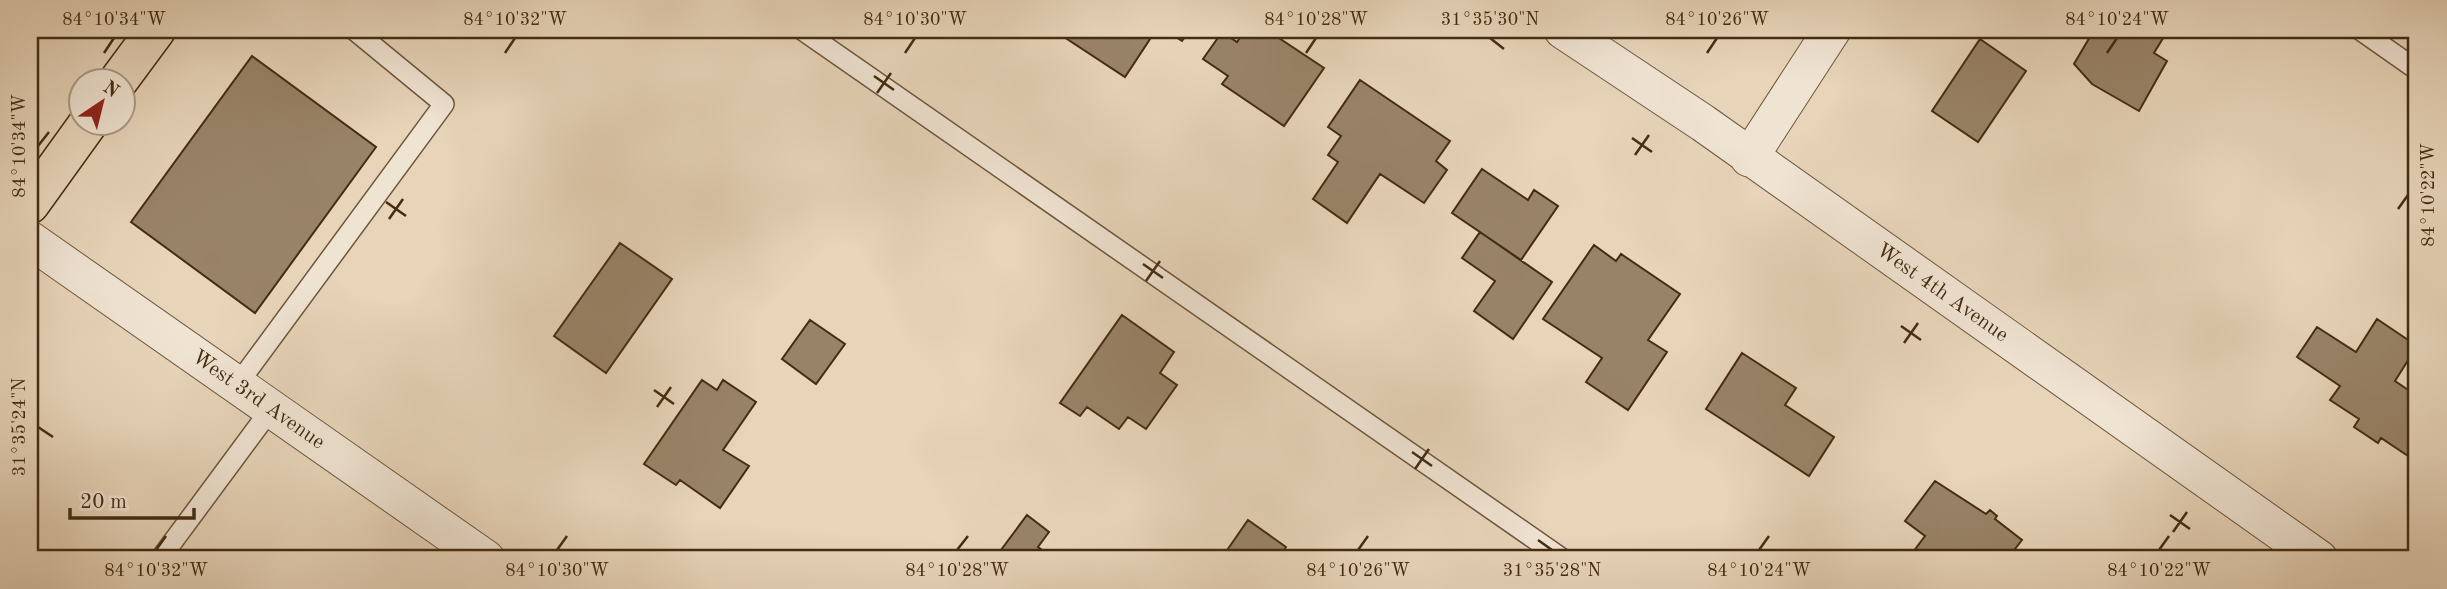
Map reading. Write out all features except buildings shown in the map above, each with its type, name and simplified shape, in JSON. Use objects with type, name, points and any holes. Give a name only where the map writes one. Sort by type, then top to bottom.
[{"type":"main road","points":[[129,66],[156,30]]},
{"type":"main road","points":[[30,204],[79,136]]},
{"type":"street","name":"West 4th Avenue","points":[[1563,30],[2319,559]]},
{"type":"street","points":[[1749,158],[1832,30]]},
{"type":"street","name":"West 3rd Avenue","points":[[30,240],[486,559]]},
{"type":"lane","points":[[237,385],[444,104],[354,30]]},
{"type":"lane","points":[[802,30],[1563,559]]},
{"type":"lane","points":[[2360,30],[2417,70]]},
{"type":"lane","points":[[160,559],[271,409]]}]
